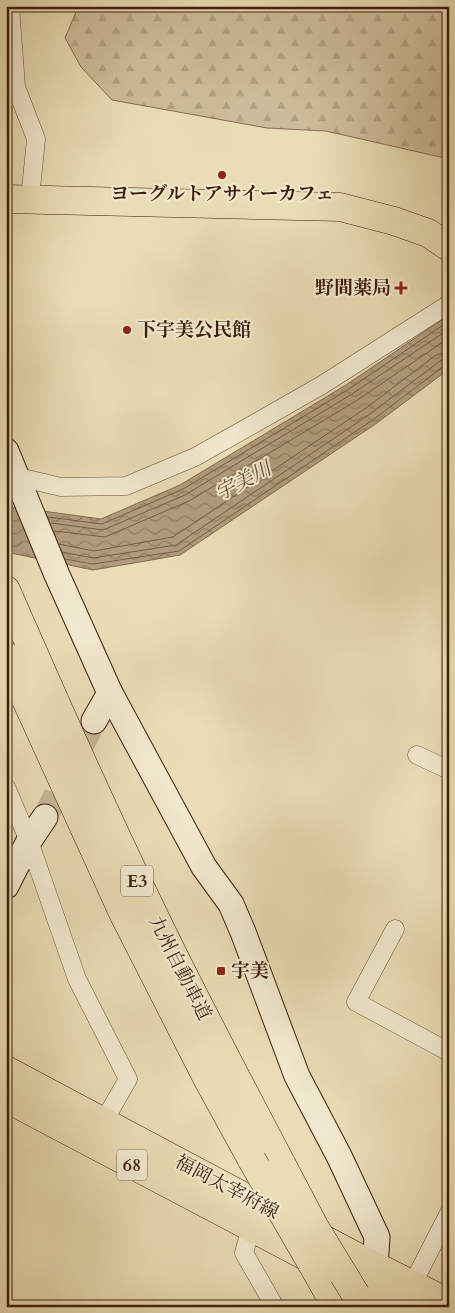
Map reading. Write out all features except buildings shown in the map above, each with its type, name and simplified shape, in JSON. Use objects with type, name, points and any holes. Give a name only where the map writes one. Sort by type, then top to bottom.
[{"type":"main road","points":[[18,199],[340,207],[394,221],[428,233],[449,247]]},
{"type":"main road","name":"九州自動車道","points":[[6,590],[66,728],[148,904],[352,1303]]},
{"type":"main road","name":"九州自動車道","points":[[6,656],[124,915],[207,1078],[252,1160],[320,1276],[352,1303]]},
{"type":"main road","name":"福岡太宰府線","points":[[6,1070],[375,1267],[407,1296]]},
{"type":"main road","name":"福岡太宰府線","points":[[6,1098],[251,1227],[407,1296],[449,1303]]},
{"type":"street","points":[[10,6],[16,87],[36,139],[18,199]]},
{"type":"street","points":[[14,478],[61,487],[126,486],[195,457],[322,386],[449,304]]},
{"type":"street","points":[[6,451],[14,478],[110,693],[204,867],[231,904],[297,1076],[339,1156],[377,1237],[375,1267]]},
{"type":"street","points":[[94,721],[110,693]]},
{"type":"street","points":[[417,755],[449,770]]},
{"type":"street","points":[[6,787],[29,841],[76,979],[128,1080],[104,1121]]},
{"type":"street","points":[[6,886],[29,841],[45,817]]},
{"type":"street","points":[[395,929],[356,1002],[449,1052]]},
{"type":"street","points":[[407,1296],[449,1213]]},
{"type":"street","points":[[251,1227],[244,1253],[275,1307]]},
{"type":"green space","points":[[81,6],[449,6],[449,159],[326,131],[267,128],[112,100],[81,67],[65,38],[76,12]]},
{"type":"water","name":"宇美川","points":[[449,315],[449,369],[377,423],[180,555],[93,570],[6,552],[6,506],[101,519],[180,485],[346,385]]},
{"type":"tunnel","points":[[45,817],[94,721]]},
{"type":"place","name":"ヨーグルトアサイーカフェ","points":[[222,175]]},
{"type":"place","name":"野間薬局","points":[[401,288]]},
{"type":"place","name":"下宇美公民館","points":[[127,330]]},
{"type":"place","name":"宇美","points":[[221,971]]}]
